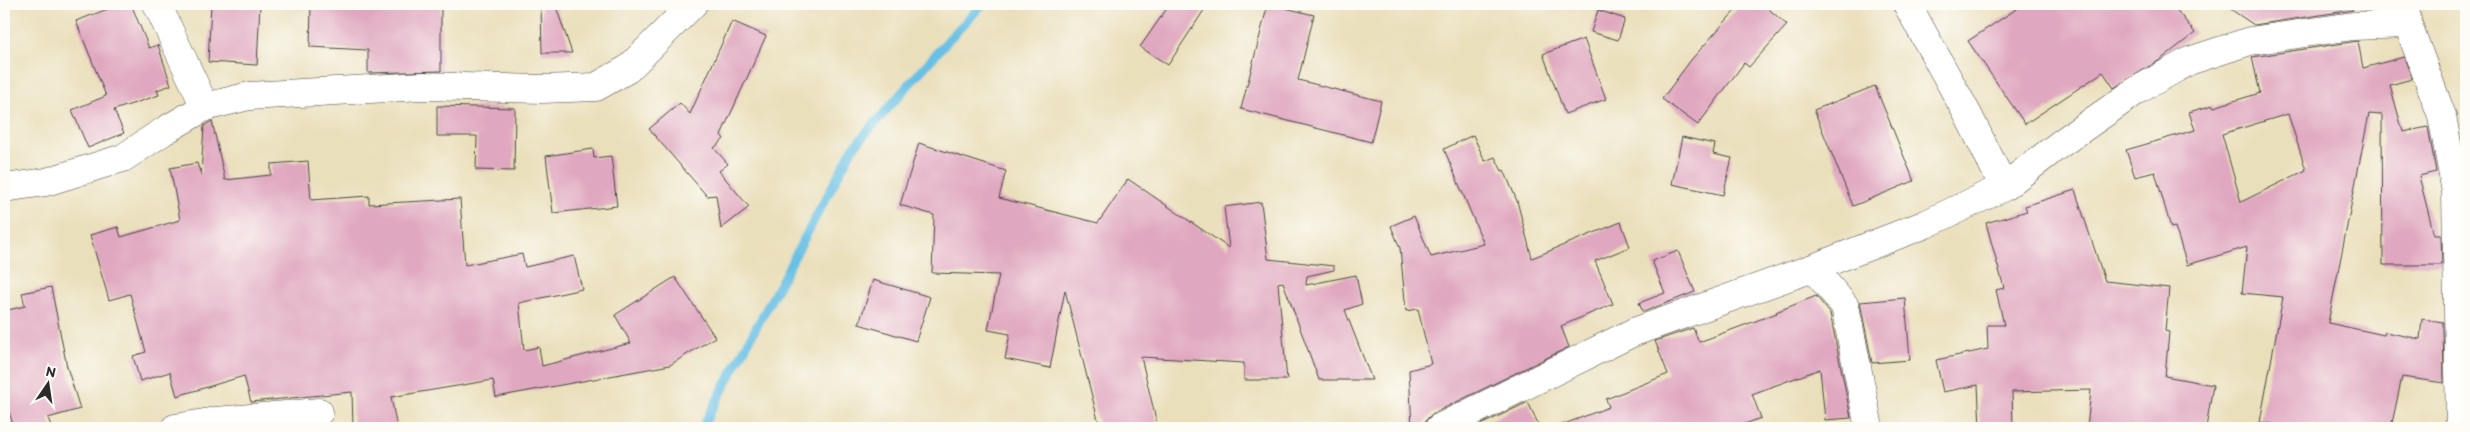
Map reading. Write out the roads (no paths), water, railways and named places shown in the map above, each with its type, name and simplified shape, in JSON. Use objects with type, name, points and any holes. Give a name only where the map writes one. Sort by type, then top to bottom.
[{"type":"street","points":[[157,4],[205,107]]},
{"type":"street","points":[[4,188],[46,182],[123,158],[205,107],[249,96],[422,86],[542,89],[596,87],[628,69],[693,4]]},
{"type":"street","points":[[1907,4],[1968,115],[2004,187]]},
{"type":"street","points":[[1439,428],[1634,332],[1813,268],[1926,224],[2004,187],[2060,144],[2136,91],[2189,61],[2250,41],[2353,26],[2406,14],[2442,116],[2456,192],[2461,427]]},
{"type":"street","points":[[1813,268],[1845,306],[1868,428]]},
{"type":"street","points":[[175,428],[216,421],[319,412]]},
{"type":"waterway","points":[[702,428],[853,148],[950,38],[983,4]]}]
